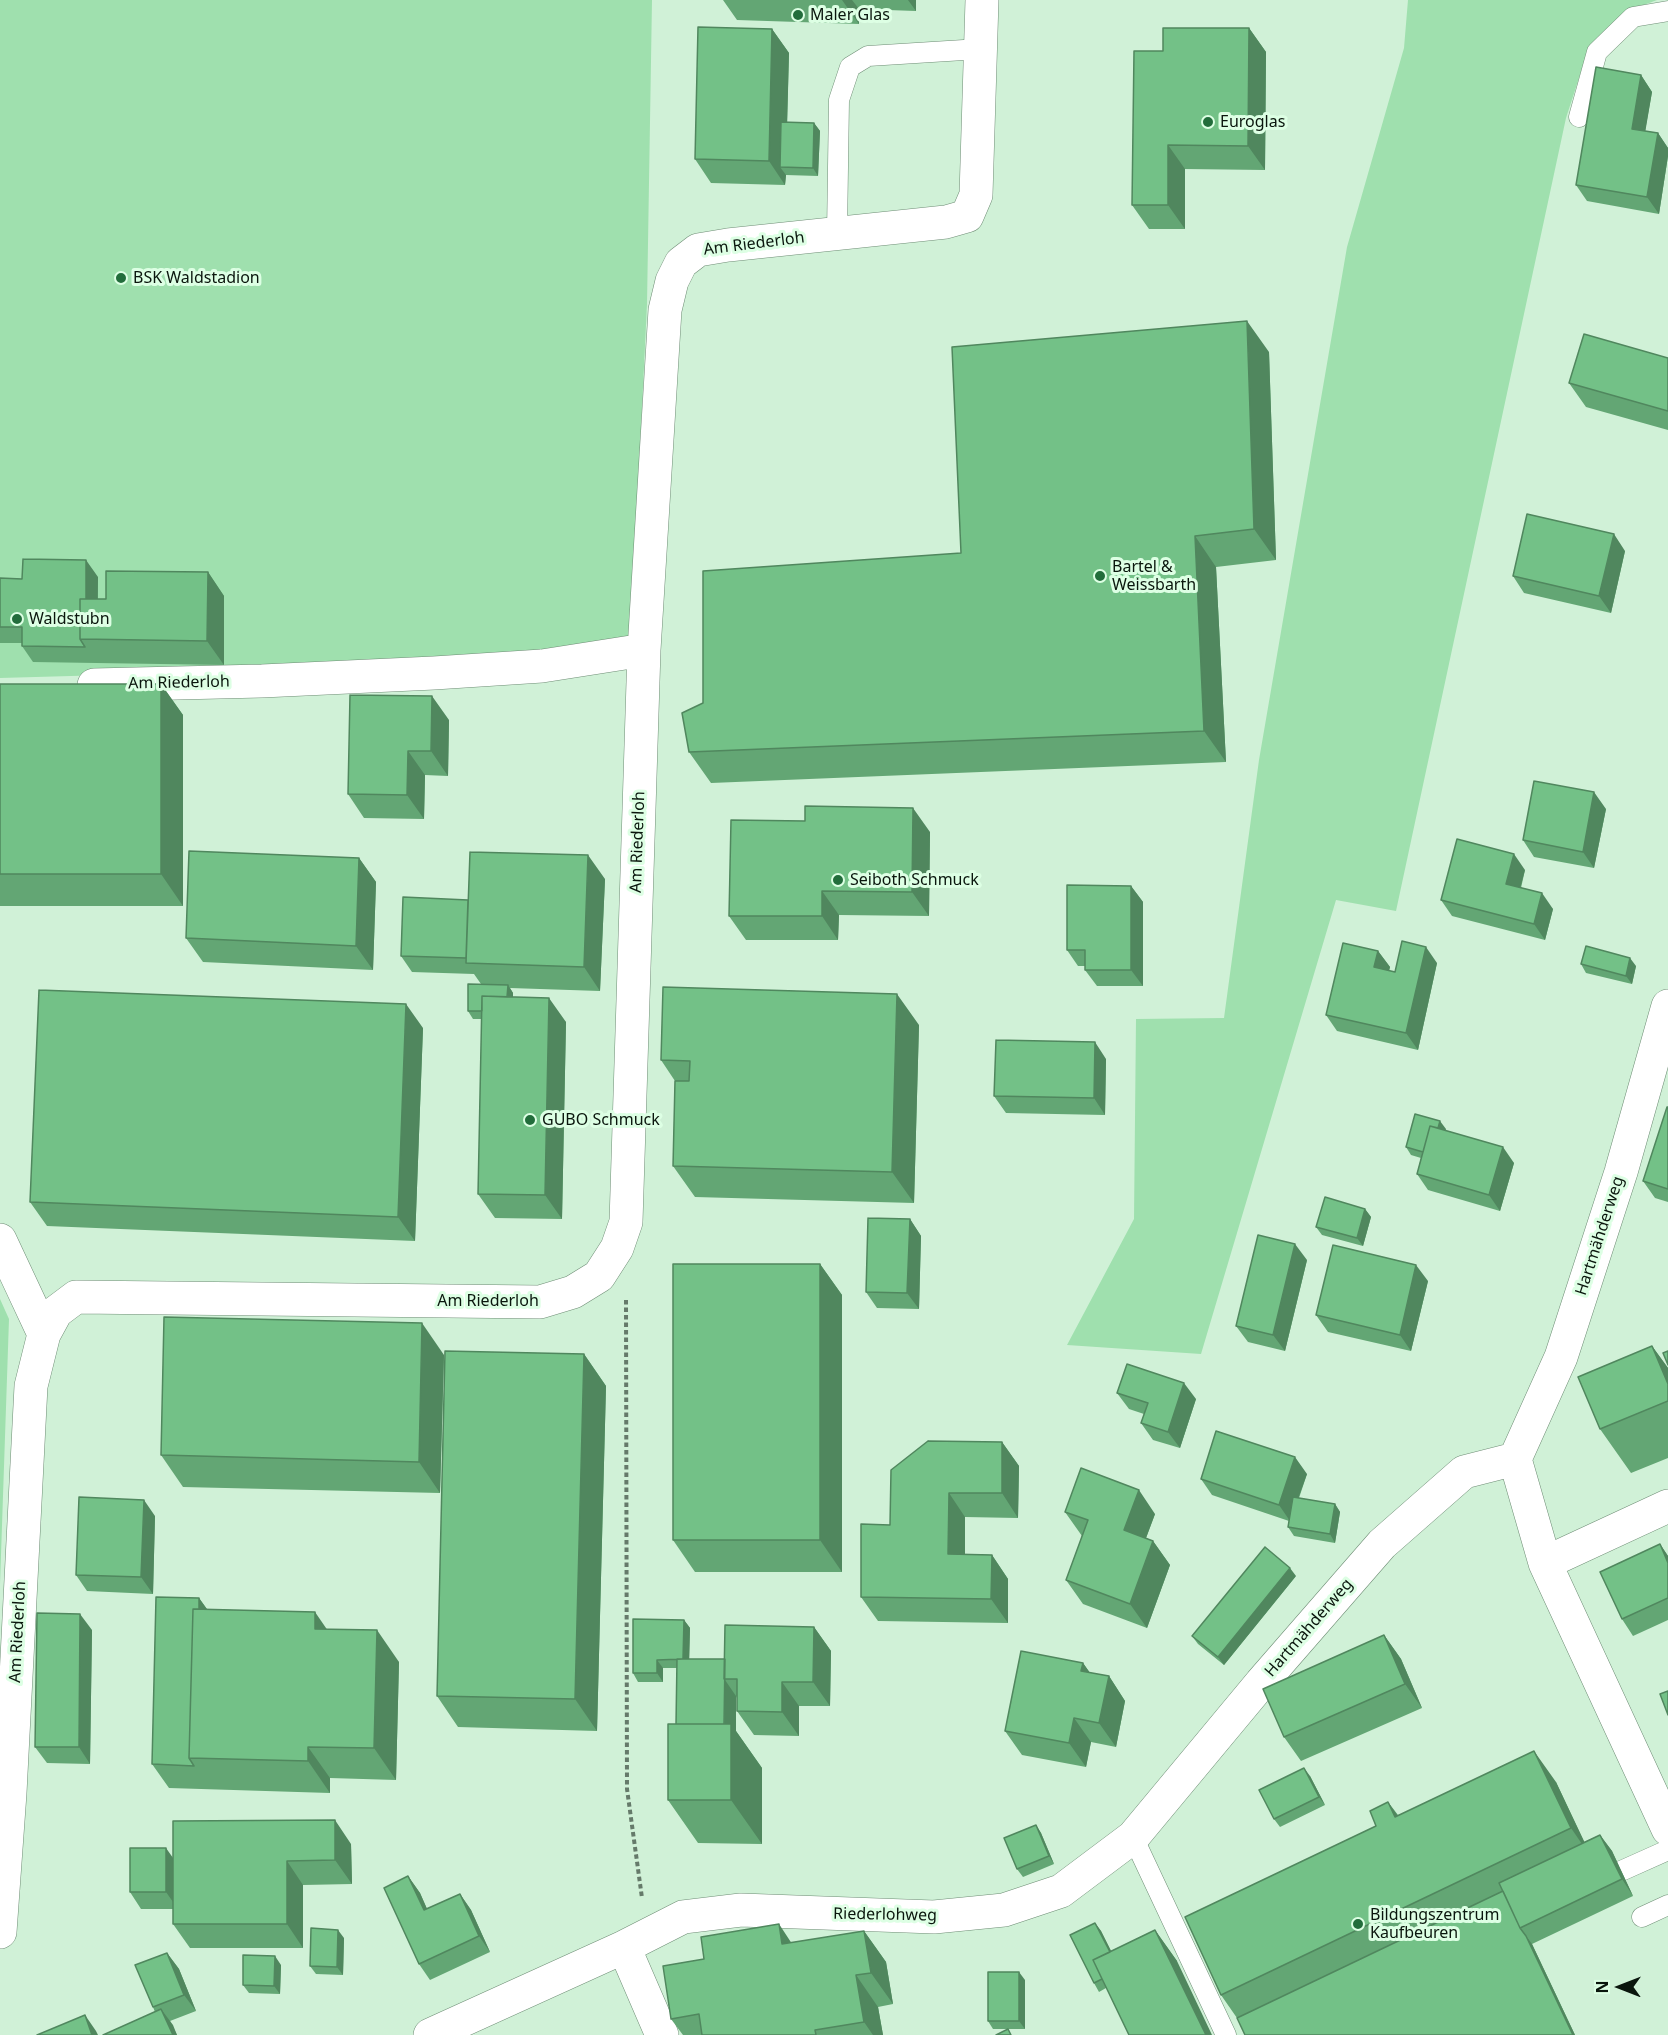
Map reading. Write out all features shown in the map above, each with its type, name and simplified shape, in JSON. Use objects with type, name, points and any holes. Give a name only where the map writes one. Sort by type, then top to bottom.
[{"type":"street","name":"Am Riederloh","points":[[0,1932],[10,1793],[31,1386],[44,1334],[56,1312],[76,1297],[540,1302],[573,1292],[599,1276],[617,1248],[626,1222],[644,650],[665,310],[672,281],[681,262],[698,250],[946,222],[967,216],[976,195],[982,0]]},
{"type":"street","name":"Am Riederloh","points":[[60,685],[262,681],[434,673],[542,666],[644,650]]},
{"type":"street","name":"Hartmähderweg","points":[[1133,1837],[1261,1683],[1382,1544],[1464,1472],[1515,1459],[1561,1357],[1621,1172],[1668,1006]]},
{"type":"street","points":[[0,1240],[44,1334]]},
{"type":"street","points":[[1515,1459],[1545,1563],[1668,1829]]},
{"type":"street","points":[[1545,1563],[1668,1506]]},
{"type":"street","name":"Riederlohweg","points":[[430,2035],[683,1917],[741,1910],[934,1917],[1004,1910],[1061,1891],[1133,1837]]},
{"type":"street","points":[[635,1941],[663,2035]]},
{"type":"lane","points":[[1579,117],[1597,52],[1633,17],[1668,11]]},
{"type":"lane","points":[[837,234],[839,100],[850,67],[868,56],[980,49]]},
{"type":"lane","points":[[1133,1837],[1226,2035]]},
{"type":"lane","points":[[1621,1871],[1668,1850]]},
{"type":"lane","points":[[1642,1917],[1668,1905]]},
{"type":"path","points":[[626,1293],[627,1789],[635,1941]]},
{"type":"green space","points":[[0,0],[652,0],[647,304],[631,636],[543,651],[249,671],[0,678]]},
{"type":"green space","points":[[1408,0],[1657,0],[1633,9],[1588,50],[1566,118],[1396,911],[1336,900],[1201,1354],[1067,1345],[1134,1219],[1136,1019],[1224,1018],[1259,760],[1347,247],[1404,48]]},
{"type":"green space","points":[[0,1299],[9,1319],[0,1584]]},
{"type":"building","points":[[698,27],[772,29],[769,161],[695,159]]},
{"type":"building","name":"Euroglas","points":[[1163,28],[1249,28],[1248,146],[1168,145],[1168,205],[1132,205],[1134,51],[1163,51]]},
{"type":"building","points":[[1596,67],[1641,75],[1632,129],[1658,133],[1647,197],[1576,185]]},
{"type":"building","points":[[781,122],[814,123],[813,168],[780,167]]},
{"type":"building","name":"Bartel & Weissbarth","points":[[1247,321],[1254,529],[1195,536],[1204,731],[689,752],[682,713],[703,703],[703,571],[961,553],[952,347]]},
{"type":"building","points":[[1584,334],[1668,358],[1668,411],[1569,383]]},
{"type":"building","points":[[1527,514],[1614,534],[1599,596],[1513,576]]},
{"type":"building","points":[[23,559],[86,560],[86,599],[80,599],[80,639],[85,647],[22,646],[22,627],[0,627],[0,578],[22,579]]},
{"type":"building","points":[[106,571],[208,572],[207,641],[80,639],[80,599],[106,599]]},
{"type":"building","points":[[0,684],[161,684],[161,874],[0,874]]},
{"type":"building","points":[[350,695],[432,696],[431,751],[408,751],[407,795],[348,794]]},
{"type":"building","points":[[1534,781],[1594,792],[1583,852],[1523,840]]},
{"type":"building","name":"Seiboth Schmuck","points":[[805,806],[913,808],[912,892],[822,891],[822,916],[729,916],[731,820],[805,821]]},
{"type":"building","points":[[1457,839],[1514,854],[1506,884],[1542,893],[1534,924],[1441,900]]},
{"type":"building","points":[[189,851],[359,858],[356,946],[186,938]]},
{"type":"building","points":[[470,852],[588,855],[584,967],[466,963]]},
{"type":"building","points":[[1067,885],[1131,886],[1131,970],[1085,970],[1085,950],[1067,950]]},
{"type":"building","points":[[403,897],[468,900],[466,958],[401,956]]},
{"type":"building","points":[[1402,941],[1426,947],[1406,1033],[1326,1015],[1343,943],[1378,951],[1374,967],[1395,972]]},
{"type":"building","points":[[1586,946],[1630,958],[1626,976],[1581,964]]},
{"type":"building","points":[[468,984],[508,985],[507,997],[482,996],[482,1011],[468,1011]]},
{"type":"building","points":[[663,987],[897,994],[892,1172],[673,1166],[675,1081],[689,1081],[690,1061],[661,1060]]},
{"type":"building","points":[[39,990],[406,1004],[398,1217],[30,1202]]},
{"type":"building","name":"GUBO Schmuck","points":[[482,996],[549,998],[545,1195],[478,1194]]},
{"type":"building","points":[[996,1040],[1095,1042],[1094,1098],[994,1096]]},
{"type":"building","points":[[1668,1107],[1668,1189],[1643,1181]]},
{"type":"building","points":[[1415,1114],[1440,1121],[1438,1128],[1430,1126],[1423,1152],[1406,1147]]},
{"type":"building","points":[[1430,1126],[1503,1147],[1489,1195],[1417,1174]]},
{"type":"building","points":[[1325,1197],[1365,1209],[1357,1238],[1316,1227]]},
{"type":"building","points":[[868,1218],[910,1219],[907,1293],[866,1292]]},
{"type":"building","points":[[1258,1235],[1295,1244],[1273,1335],[1236,1326]]},
{"type":"building","points":[[1333,1245],[1416,1265],[1400,1335],[1316,1315]]},
{"type":"building","points":[[673,1264],[820,1264],[820,1540],[673,1540]]},
{"type":"building","points":[[164,1317],[422,1323],[419,1462],[161,1455]]},
{"type":"building","points":[[1652,1346],[1668,1384],[1668,1401],[1600,1429],[1578,1377]]},
{"type":"building","points":[[445,1351],[584,1354],[575,1699],[437,1696]]},
{"type":"building","points":[[1668,1351],[1668,1365],[1663,1353]]},
{"type":"building","points":[[1127,1364],[1184,1383],[1168,1432],[1141,1423],[1148,1403],[1117,1393]]},
{"type":"building","points":[[1216,1431],[1295,1457],[1279,1505],[1201,1479]]},
{"type":"building","points":[[928,1441],[1002,1442],[1002,1493],[949,1493],[948,1554],[992,1555],[991,1599],[861,1597],[861,1524],[890,1525],[891,1470]]},
{"type":"building","points":[[1081,1468],[1139,1490],[1124,1530],[1153,1541],[1130,1604],[1066,1580],[1088,1520],[1065,1512]]},
{"type":"building","points":[[79,1497],[144,1500],[141,1577],[76,1575]]},
{"type":"building","points":[[1293,1497],[1335,1504],[1330,1534],[1288,1527]]},
{"type":"building","points":[[1660,1544],[1668,1563],[1668,1598],[1622,1619],[1600,1572]]},
{"type":"building","points":[[1265,1547],[1290,1568],[1218,1657],[1192,1636]]},
{"type":"building","points":[[156,1597],[199,1598],[199,1609],[193,1609],[189,1758],[194,1766],[152,1764]]},
{"type":"building","points":[[193,1609],[315,1612],[315,1629],[377,1630],[374,1748],[308,1747],[308,1761],[189,1758]]},
{"type":"building","points":[[37,1613],[80,1614],[79,1747],[35,1747]]},
{"type":"building","points":[[633,1619],[684,1620],[683,1659],[657,1660],[657,1673],[633,1673]]},
{"type":"building","points":[[725,1625],[814,1627],[813,1682],[782,1682],[782,1712],[737,1711],[737,1679],[724,1679]]},
{"type":"building","points":[[1384,1635],[1405,1684],[1284,1737],[1263,1689]]},
{"type":"building","points":[[1021,1651],[1083,1663],[1081,1671],[1109,1676],[1099,1723],[1074,1718],[1069,1743],[1005,1731]]},
{"type":"building","points":[[677,1659],[725,1659],[724,1724],[676,1724]]},
{"type":"building","points":[[1668,1691],[1668,1715],[1660,1694]]},
{"type":"building","points":[[668,1724],[731,1724],[731,1800],[668,1800]]},
{"type":"building","points":[[1534,1751],[1571,1828],[1221,1995],[1185,1917],[1376,1826],[1370,1811],[1388,1802],[1395,1817]]},
{"type":"building","points":[[1304,1768],[1319,1797],[1274,1819],[1259,1790]]},
{"type":"building","points":[[335,1820],[335,1860],[287,1861],[287,1924],[173,1924],[173,1821]]},
{"type":"building","points":[[1036,1825],[1049,1856],[1017,1869],[1004,1838]]},
{"type":"building","points":[[1600,1835],[1622,1879],[1520,1928],[1499,1883]]},
{"type":"building","points":[[130,1848],[166,1848],[166,1892],[130,1892]]},
{"type":"building","points":[[408,1876],[424,1910],[460,1894],[479,1936],[419,1964],[384,1888]]},
{"type":"building","points":[[1503,1891],[1573,2035],[1245,2035],[1237,2018]]},
{"type":"building","points":[[1095,1923],[1110,1952],[1093,1960],[1102,1979],[1094,1983],[1070,1935]]},
{"type":"building","points":[[779,1924],[782,1944],[864,1931],[871,1973],[856,1975],[864,2022],[815,2030],[816,2035],[702,2035],[699,2014],[671,2019],[663,1966],[704,1959],[701,1937]]},
{"type":"building","points":[[311,1928],[338,1930],[337,1967],[310,1966]]},
{"type":"building","points":[[1155,1930],[1206,2035],[1129,2035],[1093,1960]]},
{"type":"building","points":[[167,1953],[184,1995],[153,2007],[135,1965]]},
{"type":"building","points":[[243,1955],[275,1956],[274,1986],[243,1985]]},
{"type":"building","points":[[988,1972],[1019,1972],[1019,2021],[988,2021]]},
{"type":"building","points":[[161,2009],[173,2035],[103,2035]]},
{"type":"building","points":[[85,2015],[92,2035],[37,2035]]},
{"type":"building","points":[[1008,2029],[1011,2035],[996,2035]]},
{"type":"place","name":"Maler Glas","points":[[798,15]]},
{"type":"place","name":"Euroglas","points":[[1208,122]]},
{"type":"place","name":"BSK Waldstadion","points":[[121,278]]},
{"type":"place","name":"Bartel & Weissbarth","points":[[1100,576]]},
{"type":"place","name":"Waldstubn","points":[[17,619]]},
{"type":"place","name":"Seiboth Schmuck","points":[[838,880]]},
{"type":"place","name":"GUBO Schmuck","points":[[530,1120]]},
{"type":"place","name":"Bildungszentrum Kaufbeuren","points":[[1358,1924]]}]
